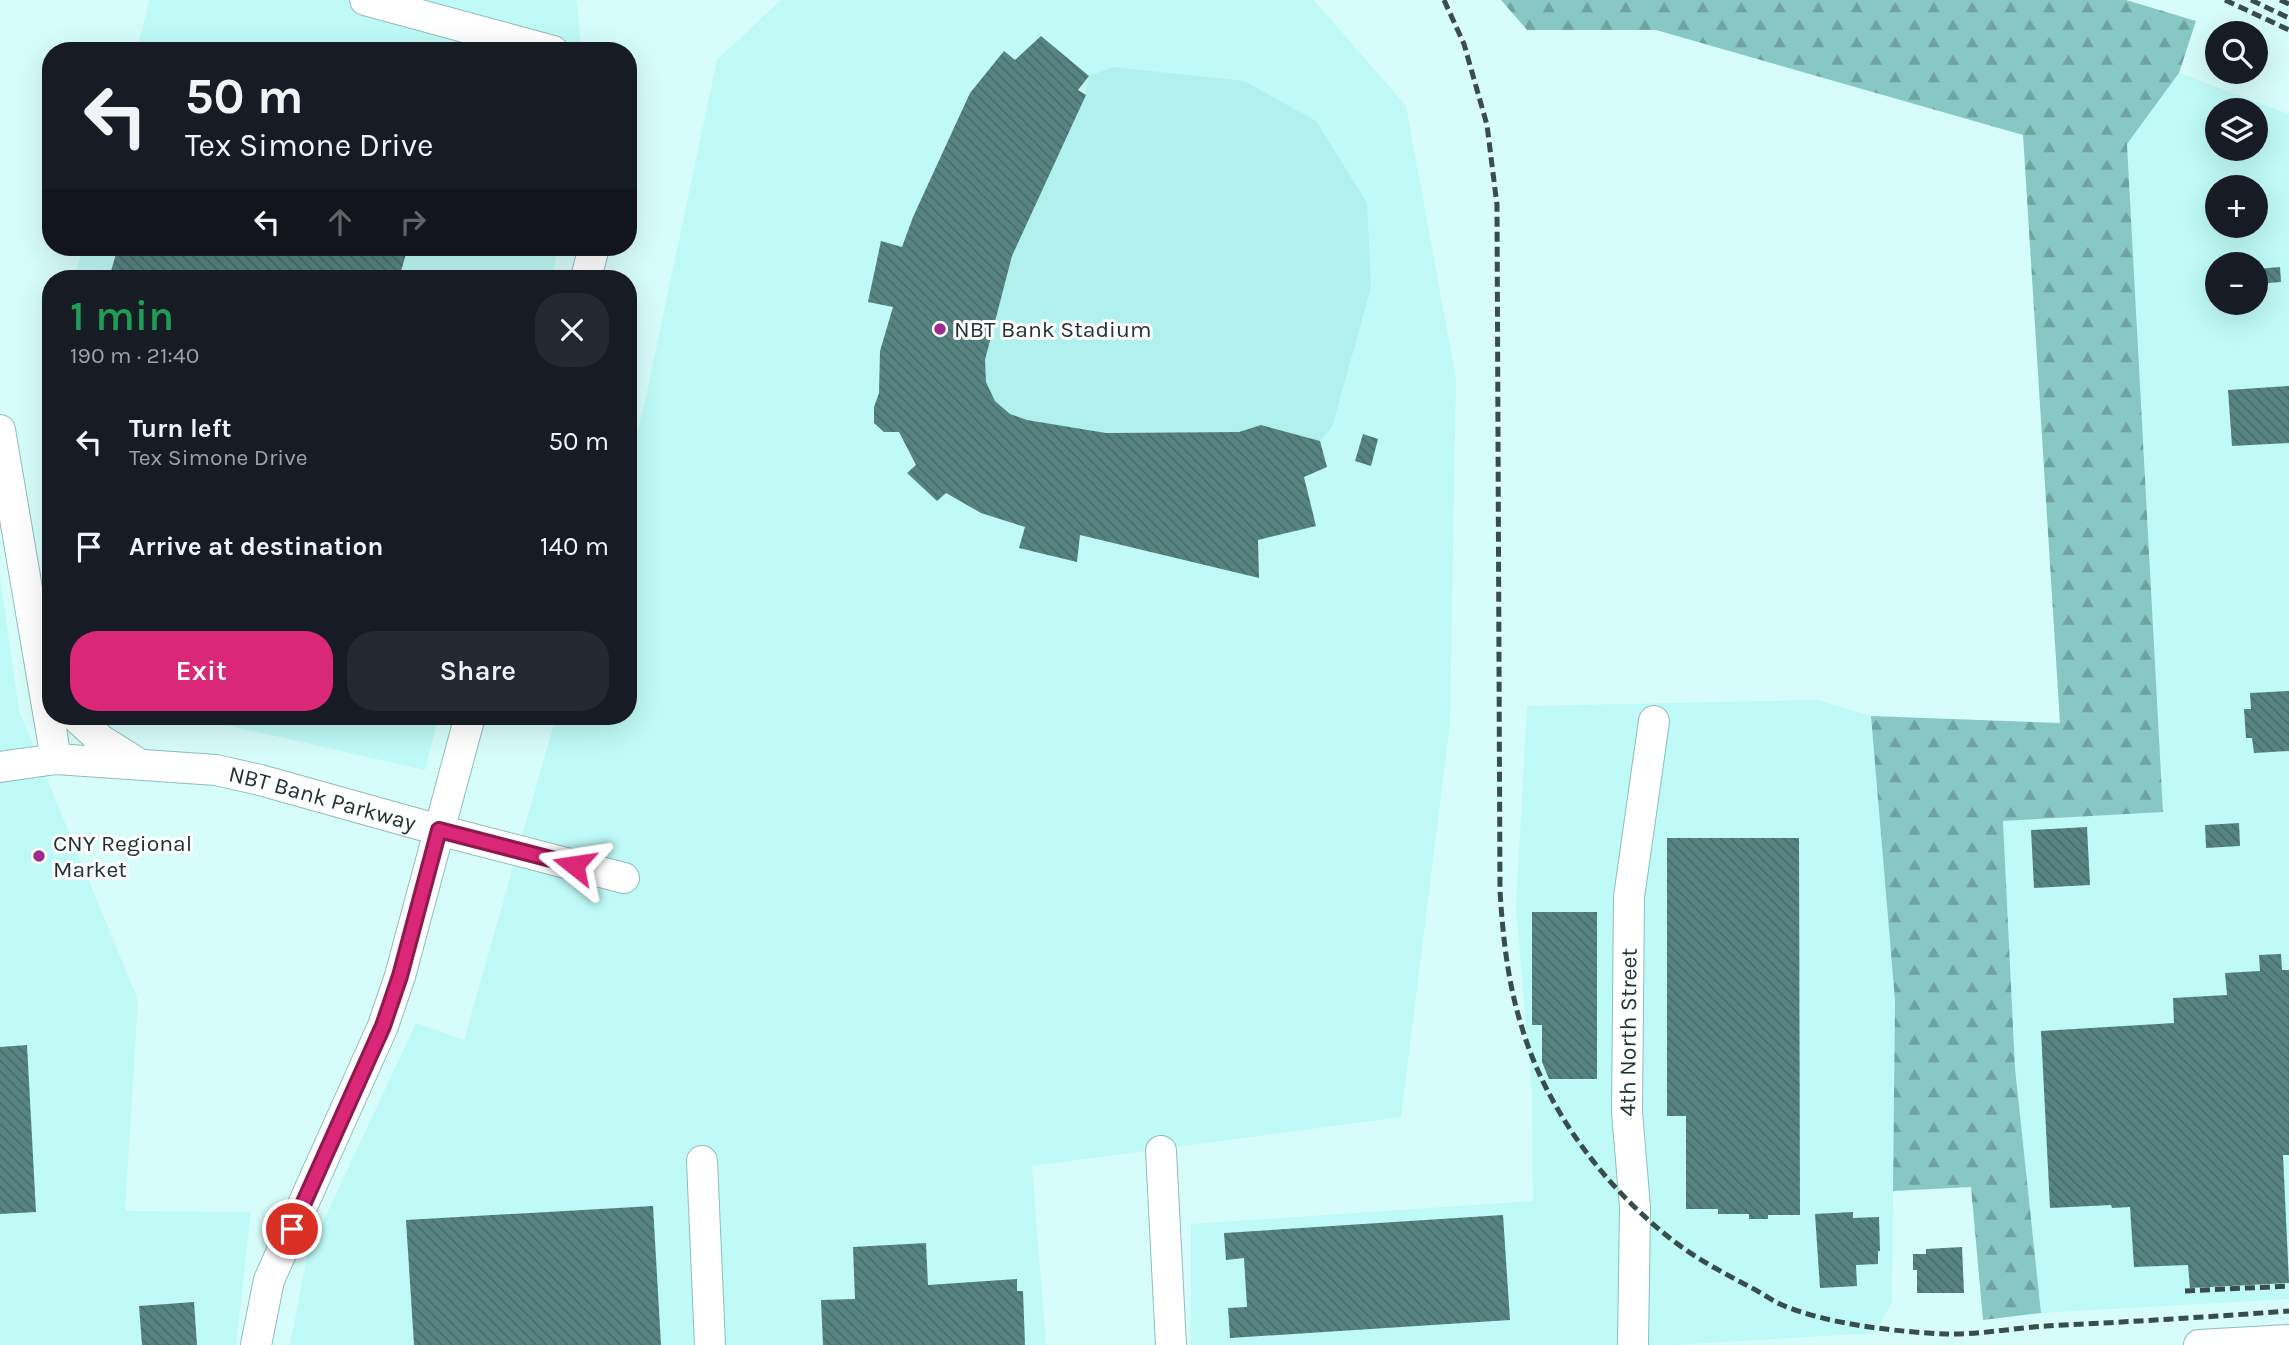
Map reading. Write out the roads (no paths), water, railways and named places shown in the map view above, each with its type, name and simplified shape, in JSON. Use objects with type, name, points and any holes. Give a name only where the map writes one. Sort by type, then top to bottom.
[{"type":"street","points":[[365,0],[520,42]]},
{"type":"street","points":[[0,430],[42,656]]},
{"type":"street","name":"4th North Street","points":[[1633,1345],[1635,1207],[1627,1112],[1629,897],[1654,721]]},
{"type":"street","points":[[52,725],[56,759]]},
{"type":"street","name":"NBT Bank Parkway","points":[[85,725],[101,740],[140,764]]},
{"type":"street","points":[[256,1345],[269,1280],[383,1026],[400,976],[468,725]]},
{"type":"street","name":"NBT Bank Parkway","points":[[0,767],[56,759],[216,770],[624,878]]},
{"type":"street","points":[[1161,1151],[1171,1345]]},
{"type":"street","points":[[702,1161],[710,1345]]},
{"type":"street","points":[[2200,1345],[2289,1340]]},
{"type":"railway","points":[[1444,0],[1464,44],[1487,125],[1497,205],[1500,891],[1503,927],[1510,979],[1523,1031],[1547,1090],[1563,1119],[1602,1172],[1671,1239],[1776,1302],[1818,1317],[1884,1329],[1958,1334],[2289,1311]]},
{"type":"railway","points":[[2225,0],[2289,30]]},
{"type":"railway","points":[[2251,0],[2289,18]]},
{"type":"railway","points":[[2280,0],[2289,4]]},
{"type":"railway","points":[[2185,1291],[2289,1286]]},
{"type":"place","name":"NBT Bank Stadium","points":[[940,329]]},
{"type":"place","name":"CNY Regional Market","points":[[39,856]]}]
